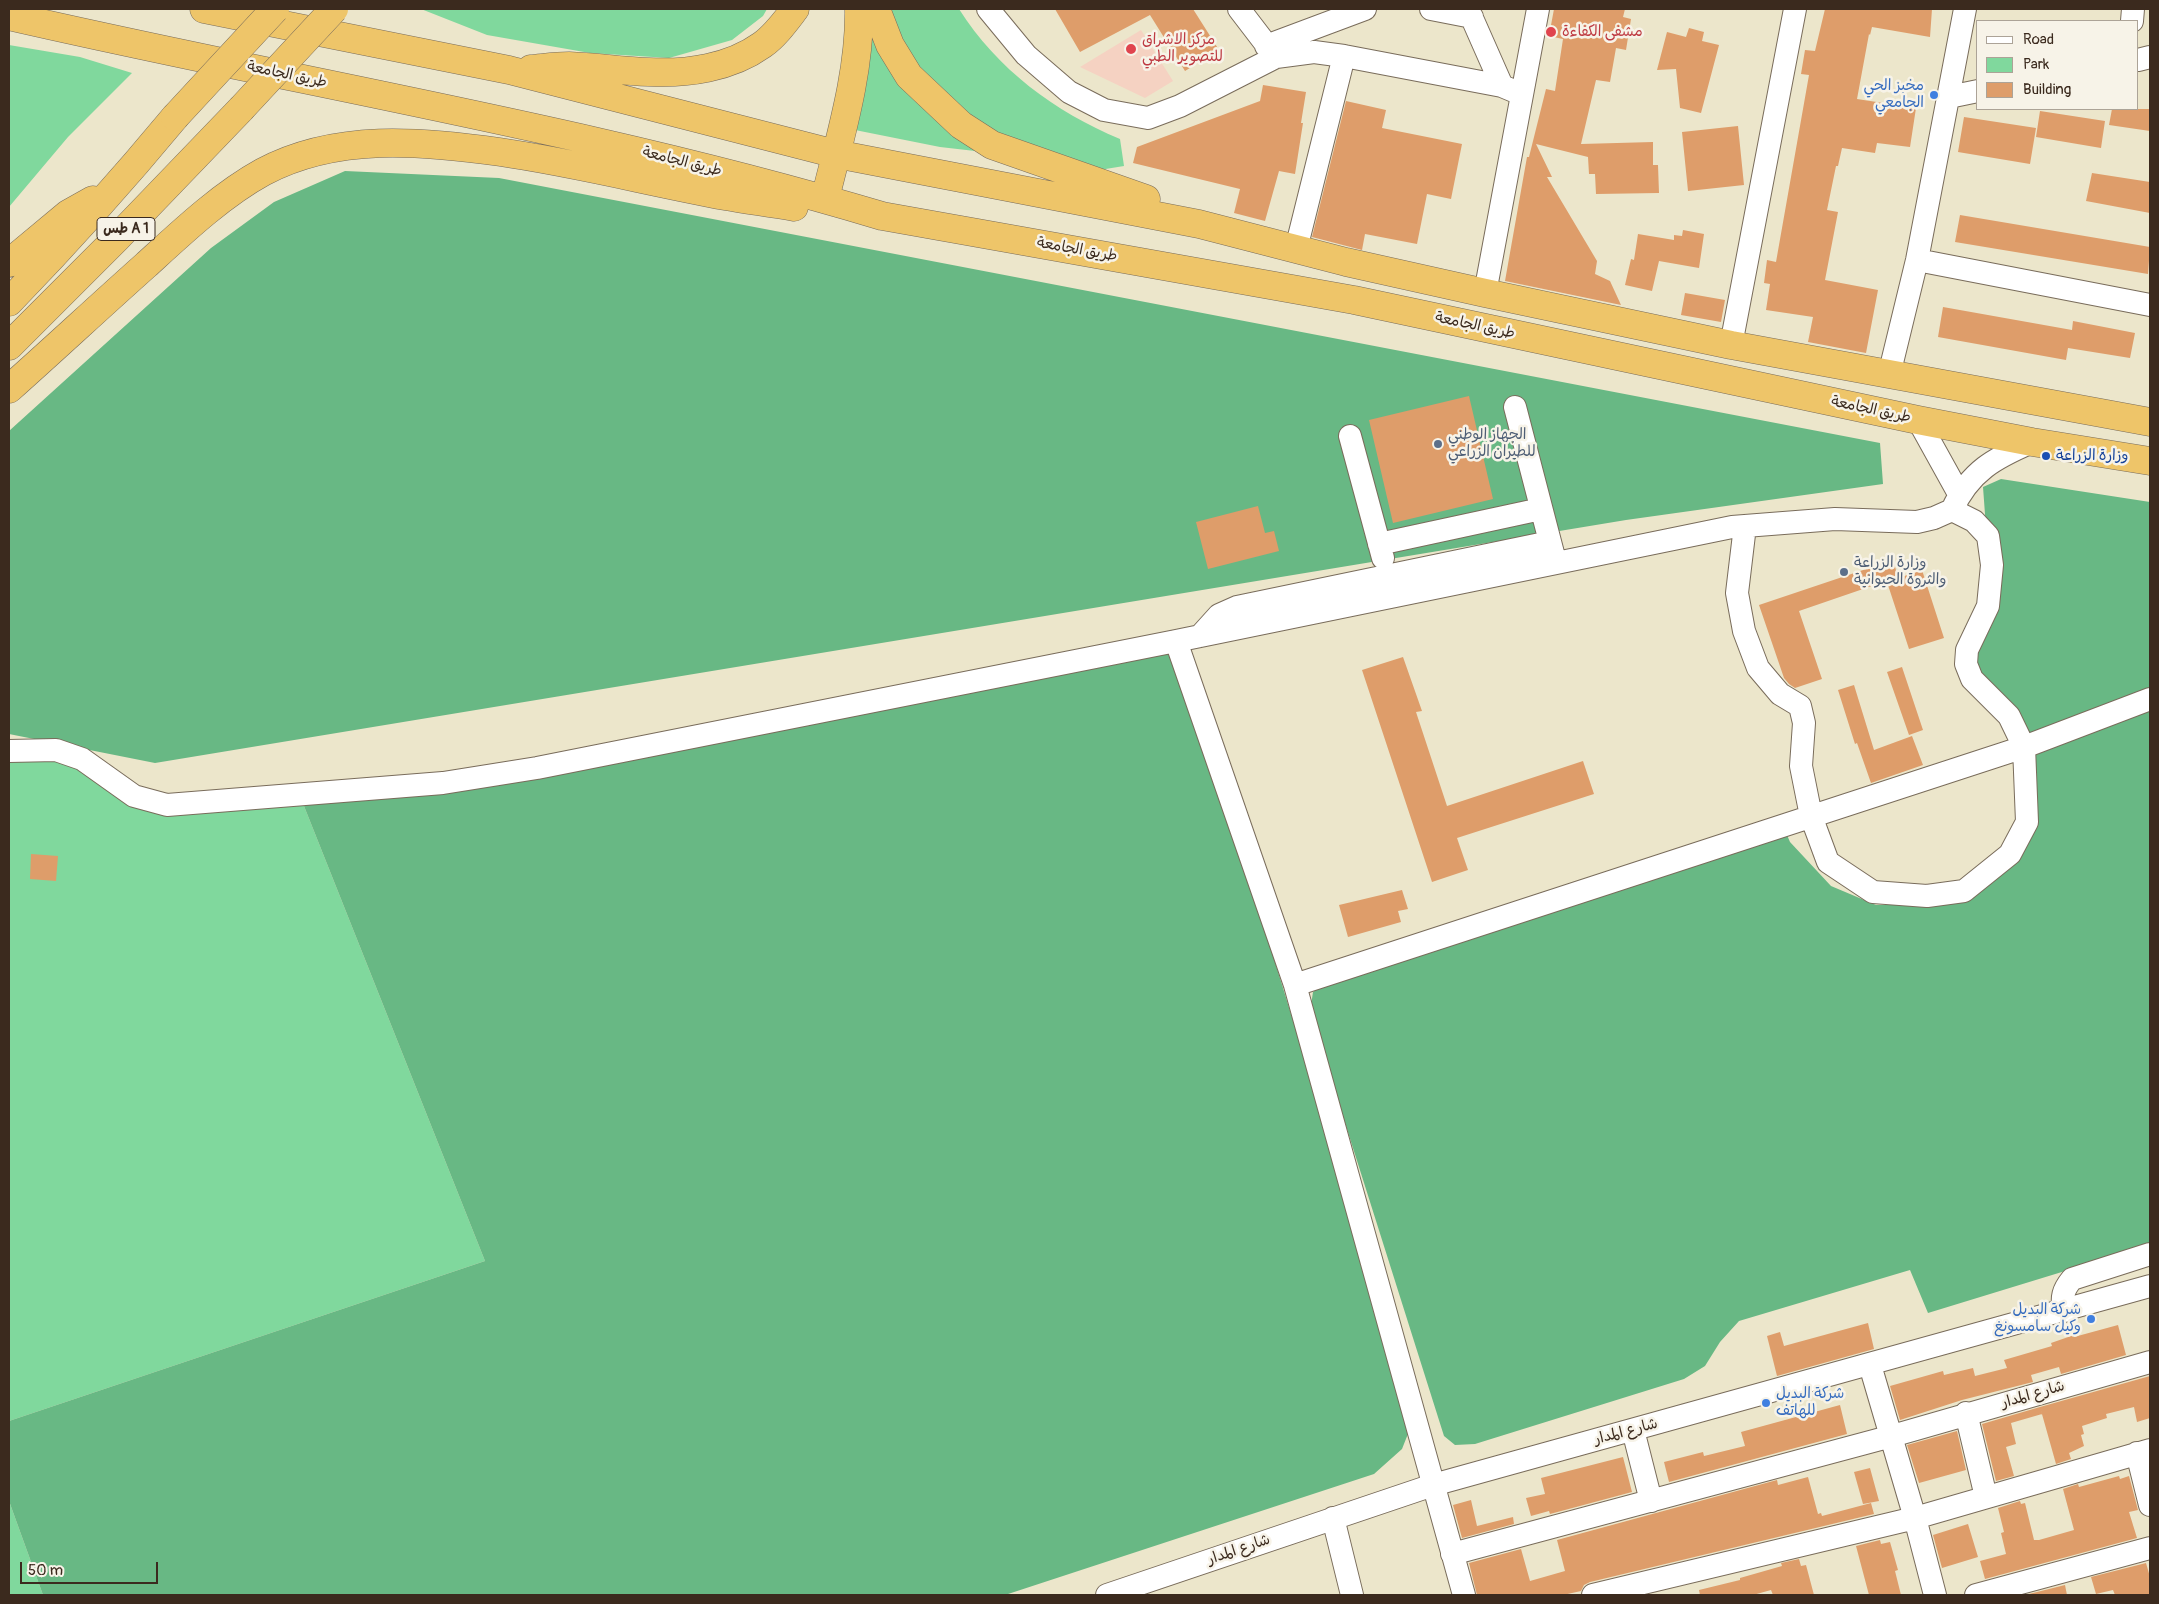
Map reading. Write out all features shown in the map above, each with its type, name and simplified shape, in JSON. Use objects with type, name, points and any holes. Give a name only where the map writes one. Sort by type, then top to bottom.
[{"type":"highway","points":[[204,9],[509,70],[836,154],[1199,224],[1346,262],[1485,293],[1731,345],[2150,422]]},
{"type":"highway","points":[[9,302],[70,240],[120,184],[174,117],[275,9]]},
{"type":"highway","name":"طس A 1","points":[[9,346],[124,231],[334,9]]},
{"type":"highway","points":[[509,70],[569,66],[651,72],[691,71],[710,68],[743,56],[762,45],[782,27],[795,9]]},
{"type":"highway","points":[[825,199],[843,128],[855,64],[859,9]]},
{"type":"highway","points":[[876,9],[890,45],[905,70],[961,125],[992,145],[1145,199],[1199,224]]},
{"type":"highway","name":"طريق الجامعة","points":[[9,16],[634,149],[825,199],[882,216],[1354,300],[1918,420],[2032,442],[2150,461]]},
{"type":"highway","points":[[9,27],[73,31]]},
{"type":"highway","points":[[9,389],[170,244],[240,186],[281,164],[322,150],[389,142],[456,146],[552,160],[725,196],[810,209],[882,216]]},
{"type":"highway","points":[[9,263],[68,214],[120,184]]},
{"type":"street","points":[[988,9],[1026,54],[1069,92],[1104,110],[1148,118],[1180,106],[1271,51],[1364,9]]},
{"type":"street","points":[[1239,9],[1271,51]]},
{"type":"street","points":[[1431,9],[1470,13],[1511,90]]},
{"type":"street","points":[[1485,293],[1511,90],[1538,9]]},
{"type":"street","points":[[1731,345],[1795,9]]},
{"type":"street","points":[[1889,375],[1917,260],[1966,9]]},
{"type":"street","points":[[1271,51],[1314,52],[1344,56],[1511,90]]},
{"type":"street","points":[[1296,249],[1344,56]]},
{"type":"street","points":[[1949,97],[1976,91]]},
{"type":"street","points":[[1917,260],[2150,305]]},
{"type":"street","points":[[1515,407],[1552,553]]},
{"type":"street","points":[[1745,526],[1737,593],[1744,631],[1758,668],[1780,694],[1800,706],[1804,723],[1801,766],[1810,816],[1828,862],[1873,892],[1927,896],[1964,891],[2010,854],[2027,822],[2024,747],[2010,716],[1972,679],[1966,664],[1967,650],[1988,606],[1992,565],[1988,536],[1956,502],[1918,420]]},
{"type":"street","points":[[1350,436],[1388,576]]},
{"type":"street","points":[[1200,636],[1219,614],[1237,607],[1388,576],[1732,527],[1835,519],[1917,522],[1934,518],[1956,502],[1977,474],[1996,458],[2032,442]]},
{"type":"street","points":[[1380,544],[1541,508]]},
{"type":"street","points":[[9,751],[56,750],[82,759],[134,796],[167,805],[443,783],[537,768],[1176,641],[1552,553]]},
{"type":"street","points":[[1176,641],[1295,985],[1464,1595]]},
{"type":"street","points":[[1295,985],[2024,747],[2150,699]]},
{"type":"street","points":[[2064,1311],[2062,1299],[2064,1288],[2072,1279],[2150,1254]]},
{"type":"street","name":"شارع المدار","points":[[1107,1595],[1433,1485],[2150,1286]]},
{"type":"street","name":"شارع المدار","points":[[1452,1554],[1892,1436],[2150,1362]]},
{"type":"street","points":[[1870,1365],[1892,1436],[1935,1595]]},
{"type":"street","points":[[1966,1414],[1986,1497]]},
{"type":"street","points":[[1633,1430],[1651,1501]]},
{"type":"street","points":[[1593,1595],[1915,1518],[2144,1451],[2150,1505]]},
{"type":"street","points":[[1333,1518],[1352,1595]]},
{"type":"street","points":[[1976,1595],[2150,1548]]},
{"type":"shaded area","name":"مركز الاشراق للتصوير الطبي","points":[[1141,30],[1173,81],[1145,98],[1080,67]]},
{"type":"green space","points":[[421,9],[767,9],[763,16],[732,40],[669,58],[590,53],[487,35]]},
{"type":"green space","points":[[887,9],[959,9],[991,51],[1029,86],[1073,116],[1120,139],[1124,166],[1081,173],[970,126],[911,62]]},
{"type":"green space","points":[[868,19],[894,77],[913,99],[975,151],[940,147],[855,130]]},
{"type":"green space","points":[[9,45],[80,57],[132,73],[68,137],[9,207]]},
{"type":"green space","points":[[345,171],[499,178],[1880,443],[1883,484],[1626,520],[155,763],[9,734],[9,431],[211,248],[274,202]]},
{"type":"green space","points":[[2001,479],[2150,502],[2150,1245],[1928,1313],[1910,1270],[1739,1321],[1720,1342],[1705,1366],[1684,1379],[1475,1444],[1455,1445],[1444,1436],[1310,1012],[1313,992],[1335,977],[1787,835],[1790,842],[1831,886],[1876,905],[1927,905],[1967,891],[2025,824],[2015,711],[1998,689],[1973,669],[1990,582],[1983,487]]},
{"type":"green space","points":[[1176,641],[1415,1416],[1402,1449],[1374,1474],[1005,1595],[43,1595],[9,1501],[9,1421],[485,1261],[300,796],[443,783]]},
{"type":"green space","points":[[56,750],[134,796],[300,796],[485,1261],[9,1421],[9,751]]},
{"type":"green space","points":[[9,1501],[43,1595],[9,1595]]},
{"type":"building","points":[[1055,9],[1193,9],[1219,50],[1185,71],[1150,15],[1080,52]]},
{"type":"building","points":[[1554,9],[1625,9],[1623,17],[1631,19],[1626,50],[1616,48],[1610,82],[1596,80],[1581,144],[1653,142],[1653,165],[1658,165],[1659,193],[1596,194],[1595,174],[1589,174],[1588,157],[1536,144],[1552,177],[1547,177],[1597,261],[1595,274],[1610,281],[1621,305],[1505,281],[1527,157],[1529,157],[1546,89],[1555,91],[1563,39],[1549,36]]},
{"type":"building","points":[[1825,9],[1932,9],[1930,37],[1872,27],[1869,34],[1857,99],[1916,108],[1910,147],[1877,143],[1875,153],[1842,148],[1838,166],[1836,166],[1827,210],[1838,212],[1825,280],[1878,290],[1866,353],[1808,342],[1813,317],[1766,310],[1770,284],[1764,283],[1767,260],[1776,262],[1809,75],[1801,74],[1805,50],[1815,51]]},
{"type":"building","points":[[1689,28],[1704,32],[1702,41],[1719,45],[1701,113],[1680,108],[1676,69],[1657,70],[1667,32],[1686,37]]},
{"type":"building","points":[[1263,85],[1306,92],[1295,174],[1279,171],[1265,221],[1234,213],[1240,189],[1133,163],[1137,147],[1260,101]]},
{"type":"building","points":[[1346,101],[1386,110],[1382,128],[1462,144],[1451,199],[1427,194],[1417,244],[1365,234],[1362,250],[1312,237]]},
{"type":"building","points":[[2150,109],[2150,131],[2109,125],[2112,110]]},
{"type":"building","points":[[2040,111],[2105,121],[2101,148],[2036,137]]},
{"type":"building","points":[[1964,117],[2036,128],[2030,164],[1958,152]]},
{"type":"building","points":[[1738,126],[1744,185],[1688,191],[1682,132]]},
{"type":"building","points":[[2092,173],[2150,182],[2150,213],[2086,201]]},
{"type":"building","points":[[1960,215],[2150,247],[2148,274],[1955,242]]},
{"type":"building","points":[[1683,230],[1704,234],[1699,268],[1659,261],[1652,291],[1625,285],[1631,259],[1634,260],[1638,234],[1674,240],[1674,235],[1682,236]]},
{"type":"building","points":[[1685,293],[1725,300],[1721,322],[1681,315]]},
{"type":"building","points":[[1943,307],[2072,330],[2073,321],[2135,333],[2130,358],[2068,348],[2066,360],[1938,337]]},
{"type":"building","points":[[1469,396],[1493,499],[1393,523],[1369,420]]},
{"type":"building","points":[[1258,506],[1265,533],[1274,531],[1279,551],[1208,569],[1196,522]]},
{"type":"building","points":[[1893,560],[1898,577],[1799,611],[1822,679],[1795,688],[1789,684],[1784,678],[1759,605]]},
{"type":"building","points":[[1922,570],[1944,638],[1909,649],[1887,582]]},
{"type":"building","points":[[1403,657],[1422,711],[1416,712],[1447,806],[1583,761],[1594,794],[1457,838],[1468,870],[1432,882],[1362,670]]},
{"type":"building","points":[[1902,667],[1923,730],[1909,735],[1887,672]]},
{"type":"building","points":[[1854,685],[1874,750],[1912,736],[1923,765],[1871,783],[1857,743],[1855,744],[1838,690]]},
{"type":"building","points":[[31,854],[58,856],[56,881],[30,879]]},
{"type":"building","points":[[1402,890],[1408,909],[1398,911],[1401,922],[1348,937],[1339,905]]},
{"type":"building","points":[[1868,1323],[1874,1349],[1777,1376],[1767,1336],[1780,1332],[1784,1346]]},
{"type":"building","points":[[2118,1325],[2126,1355],[2061,1374],[2059,1367],[2031,1375],[2033,1382],[1962,1400],[1900,1420],[1890,1386],[1943,1371],[1944,1375],[1973,1368],[1975,1376],[2007,1368],[2004,1360],[2052,1346],[2051,1343],[2074,1335],[2074,1337]]},
{"type":"building","points":[[2150,1376],[2150,1418],[2137,1422],[2134,1407],[2106,1414],[2107,1418],[2082,1426],[2084,1434],[2081,1435],[2084,1446],[2069,1453],[2071,1459],[2056,1464],[2040,1407]]},
{"type":"building","points":[[1840,1405],[1847,1434],[1669,1482],[1664,1462],[1703,1452],[1704,1456],[1745,1446],[1741,1432]]},
{"type":"building","points":[[2040,1407],[2042,1414],[2011,1423],[2016,1444],[2006,1447],[2014,1476],[1996,1481],[1982,1424]]},
{"type":"building","points":[[1957,1431],[1966,1470],[1919,1483],[1907,1445]]},
{"type":"building","points":[[1623,1457],[1632,1492],[1550,1514],[1549,1511],[1531,1516],[1526,1498],[1545,1494],[1541,1478]]},
{"type":"building","points":[[1870,1468],[1879,1501],[1863,1504],[1854,1472]]},
{"type":"building","points":[[2119,1476],[2120,1479],[2129,1476],[2138,1510],[2129,1512],[2137,1538],[1985,1579],[1980,1561],[2006,1554],[2001,1533],[2004,1532],[1998,1508],[2020,1501],[2021,1504],[2025,1503],[2034,1540],[2039,1540],[2074,1530],[2063,1489],[2078,1484],[2079,1487]]},
{"type":"building","points":[[1808,1477],[1818,1514],[1821,1513],[1822,1516],[1871,1503],[1874,1514],[1590,1582],[1584,1585],[1581,1591],[1563,1595],[1477,1595],[1469,1563],[1521,1549],[1530,1581],[1565,1571],[1557,1540],[1777,1480],[1778,1485]]},
{"type":"building","points":[[1471,1500],[1477,1526],[1513,1517],[1514,1524],[1462,1538],[1453,1505]]},
{"type":"building","points":[[1968,1524],[1978,1557],[1942,1568],[1933,1535]]},
{"type":"building","points":[[1880,1540],[1881,1544],[1890,1542],[1898,1570],[1895,1571],[1901,1595],[1869,1595],[1856,1546]]},
{"type":"building","points":[[1799,1559],[1801,1566],[1806,1565],[1814,1595],[1773,1595],[1771,1590],[1753,1595],[1700,1595],[1699,1590],[1740,1580],[1740,1578],[1782,1566],[1781,1563]]},
{"type":"building","points":[[2146,1563],[2150,1577],[2150,1595],[2115,1595],[2113,1590],[2096,1594],[2091,1577]]},
{"type":"building","points":[[2065,1585],[2067,1595],[2025,1595]]},
{"type":"place","name":"مشفى الكفاءة","points":[[1551,32]]},
{"type":"place","name":"مركز الاشراق للتصوير الطبي","points":[[1131,49]]},
{"type":"place","name":"مخبز الحي الجامعي","points":[[1934,95]]},
{"type":"place","name":"الجهاز الوطني للطيران الزراعي","points":[[1438,444]]},
{"type":"place","name":"وزارة الزراعة","points":[[2046,456]]},
{"type":"place","name":"وزارة الزراعة والثروة الحيوانية","points":[[1844,572]]},
{"type":"place","name":"شركة البديل وكيل سامسونغ","points":[[2091,1319]]},
{"type":"place","name":"شركة البديل للهاتف","points":[[1766,1403]]}]
